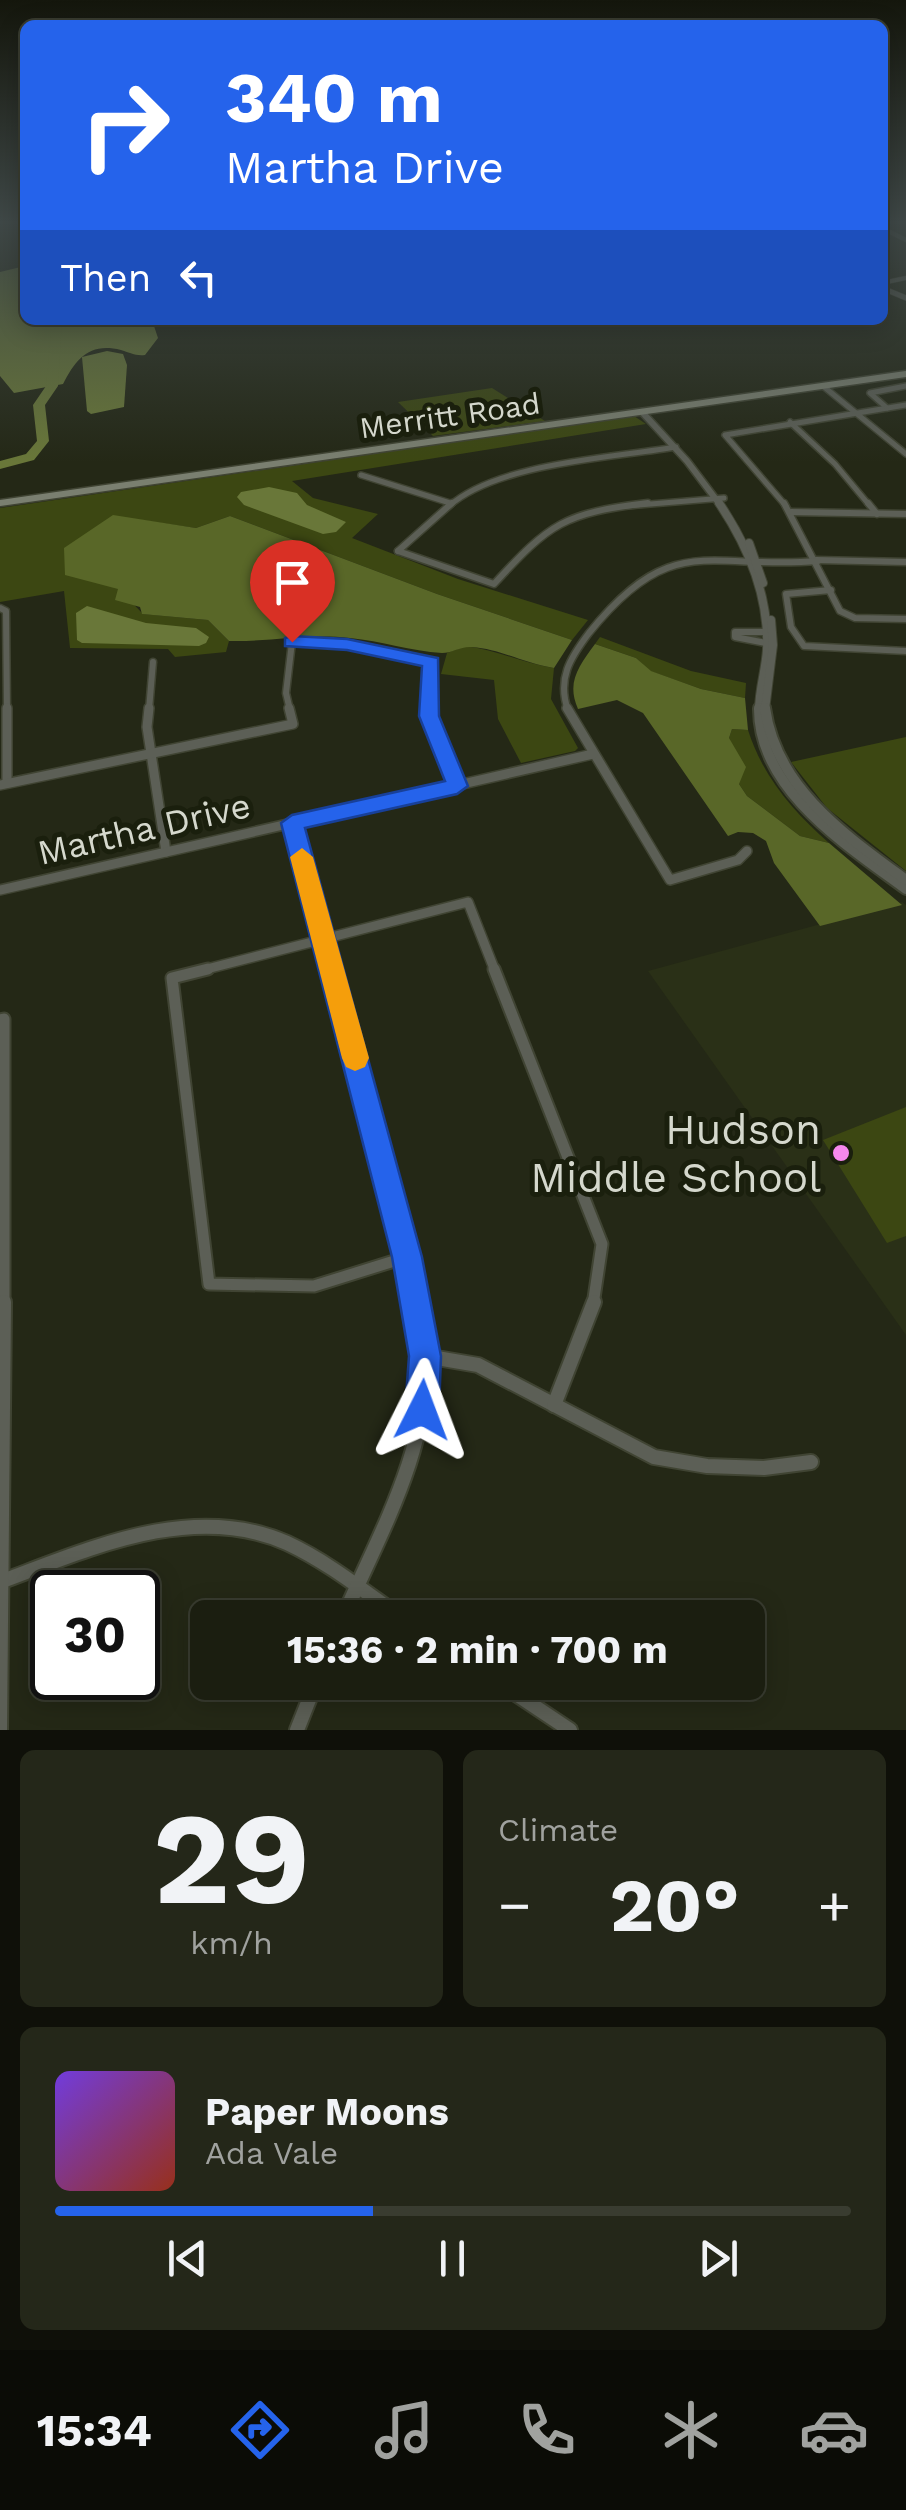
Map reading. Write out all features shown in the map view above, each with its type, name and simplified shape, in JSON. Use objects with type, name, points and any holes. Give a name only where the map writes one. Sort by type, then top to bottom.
[{"type":"main road","name":"Merritt Road","points":[[0,503],[906,374]]},
{"type":"street","points":[[821,386],[906,454]]},
{"type":"street","points":[[887,408],[870,393],[906,386]]},
{"type":"street","points":[[725,433],[906,405]]},
{"type":"street","points":[[646,412],[721,498],[753,560],[771,638],[765,710],[782,761],[817,808],[906,880]]},
{"type":"street","points":[[790,422],[835,464],[877,514]]},
{"type":"street","points":[[725,433],[792,512],[840,611],[846,616],[906,619]]},
{"type":"street","points":[[677,443],[517,471],[482,483],[450,503],[398,551],[494,584],[542,532],[561,523],[607,512],[721,498]]},
{"type":"street","points":[[361,475],[450,503]]},
{"type":"street","points":[[792,512],[906,514]]},
{"type":"street","points":[[747,851],[738,860],[670,880],[562,697],[562,678],[571,657],[609,608],[639,579],[664,569],[696,561],[906,562]]},
{"type":"street","points":[[830,590],[786,594],[795,640],[801,646],[812,650],[906,651]]},
{"type":"street","points":[[1,608],[4,784],[293,724],[286,668],[292,642],[347,644],[431,662],[429,716],[457,786]]},
{"type":"street","points":[[771,638],[756,714],[775,765],[820,822],[906,890]]},
{"type":"street","points":[[153,662],[148,727],[166,852]]},
{"type":"street","name":"Martha Drive","points":[[0,890],[593,754]]},
{"type":"street","points":[[292,823],[407,1257],[425,1356],[422,1410],[409,1464],[350,1600]]},
{"type":"street","points":[[407,1257],[314,1286],[209,1284],[172,978],[468,902],[602,1244],[597,1294],[554,1405]]},
{"type":"street","points":[[0,1020],[4,1019],[6,1091],[0,1730]]},
{"type":"street","points":[[425,1356],[478,1366],[654,1457],[706,1466],[764,1468],[812,1462]]},
{"type":"street","points":[[1,1582],[154,1531],[225,1528],[283,1541],[376,1600]]},
{"type":"street","points":[[297,1730],[309,1700]]},
{"type":"street","points":[[525,1700],[570,1730]]},
{"type":"shaded area","points":[[0,301],[20,301],[20,325],[154,325],[158,338],[145,355],[110,348],[92,351],[79,360],[63,384],[14,393],[0,376]]},
{"type":"shaded area","points":[[107,351],[123,354],[127,365],[124,407],[91,414],[87,411],[82,357]]},
{"type":"shaded area","points":[[492,388],[545,421],[433,436],[398,402]]},
{"type":"shaded area","points":[[634,416],[646,424],[292,481],[313,498],[378,514],[352,538],[458,579],[588,620],[572,640],[230,516],[196,528],[113,516],[119,589],[143,614],[208,620],[229,641],[226,652],[175,657],[168,649],[70,648],[64,591],[0,602],[0,508]]},
{"type":"shaded area","points":[[269,487],[297,493],[307,505],[346,522],[336,532],[323,534],[244,505],[237,497],[241,492]]},
{"type":"shaded area","points":[[113,515],[196,528],[230,516],[572,640],[554,668],[472,647],[442,653],[334,637],[229,641],[208,620],[142,614],[140,607],[115,600],[118,589],[65,575],[64,548]]},
{"type":"shaded area","points":[[87,606],[146,623],[196,628],[209,637],[199,646],[82,643],[77,640],[76,613]]},
{"type":"shaded area","points":[[600,637],[691,671],[746,683],[745,698],[701,689],[650,671],[636,658],[595,644]]},
{"type":"shaded area","points":[[595,644],[636,658],[651,671],[701,689],[745,698],[748,730],[732,729],[729,738],[746,767],[739,784],[747,796],[800,836],[829,843],[902,905],[820,926],[774,863],[766,841],[753,833],[728,836],[643,713],[617,700],[578,709],[574,682]]},
{"type":"shaded area","points":[[466,646],[554,668],[551,699],[578,748],[521,763],[498,719],[494,680],[441,674],[447,653]]},
{"type":"shaded area","points":[[732,729],[748,730],[762,763],[781,792],[829,843],[800,836],[747,796],[739,784],[729,738]]},
{"type":"shaded area","points":[[906,737],[906,871],[827,808],[791,762]]},
{"type":"shaded area","name":"Hudson Middle School","points":[[902,902],[906,905],[906,1335],[648,971]]},
{"type":"shaded area","points":[[906,1107],[906,1236],[887,1243],[823,1140]]},
{"type":"waterway","points":[[0,465],[30,457],[43,441],[39,405],[52,386],[57,325]]},
{"type":"slow traffic","points":[[302,857],[355,1058]]},
{"type":"place","name":"Hudson Middle School","points":[[841,1153]]},
{"type":"route","points":[[292,642],[347,644],[431,662],[429,716],[457,786],[292,823],[407,1257],[425,1356],[422,1410]]}]
